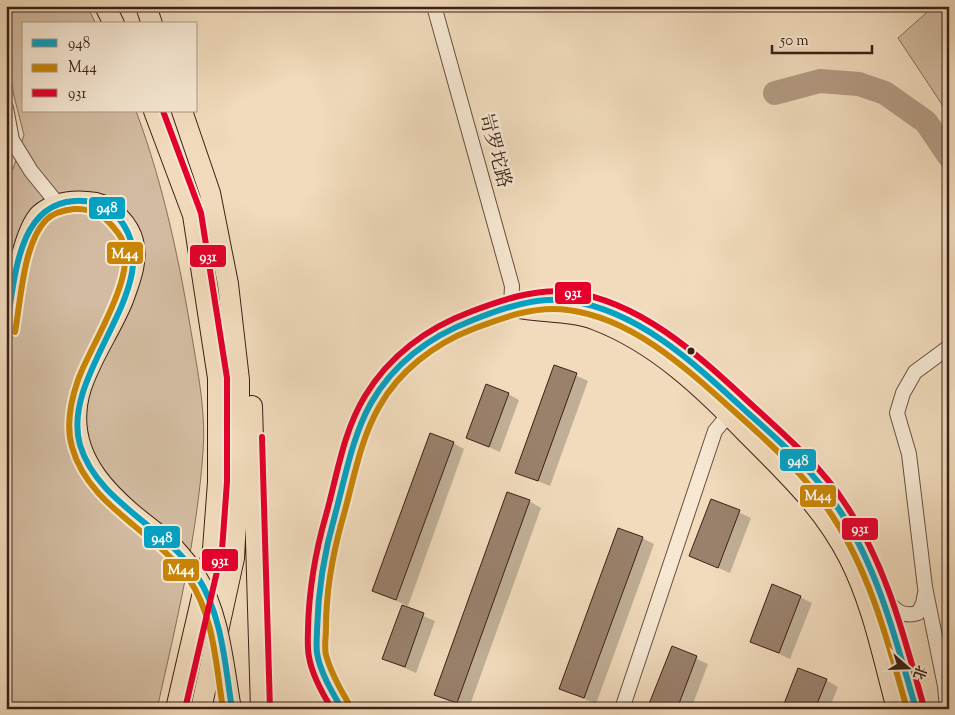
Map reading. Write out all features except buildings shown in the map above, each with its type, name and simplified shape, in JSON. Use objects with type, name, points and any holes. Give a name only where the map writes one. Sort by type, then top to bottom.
[{"type":"highway","points":[[105,6],[113,22]]},
{"type":"highway","points":[[146,6],[151,22]]},
{"type":"highway","points":[[154,112],[193,215],[218,378],[218,482],[213,549],[176,709]]},
{"type":"highway","points":[[182,112],[210,193],[228,284],[239,380],[239,465],[234,558],[202,709]]},
{"type":"highway","points":[[228,284],[243,312],[251,380],[261,709]]},
{"type":"main road","points":[[6,330],[26,238],[39,215],[57,203],[80,200],[103,204],[122,219],[134,240],[136,262],[121,308],[93,361],[82,390],[77,417],[80,443],[91,468],[104,487],[171,543],[197,575],[210,604],[220,640],[232,709]]},
{"type":"main road","points":[[342,709],[317,656],[316,598],[328,538],[353,451],[371,403],[402,360],[450,328],[530,301],[569,300],[610,312],[630,322],[680,354],[733,409],[813,503],[840,542],[868,609],[896,709]]},
{"type":"main road","points":[[733,409],[801,463],[840,510],[883,596],[916,709]]},
{"type":"street","name":"岢罗坨路","points":[[434,6],[512,286],[511,307]]},
{"type":"street","points":[[6,108],[12,140],[30,171],[57,203]]},
{"type":"street","points":[[947,709],[945,686],[926,587],[909,454],[898,413],[903,393],[915,372],[949,347]]},
{"type":"street","points":[[622,709],[714,431],[733,409]]},
{"type":"street","points":[[883,596],[898,612],[908,616],[918,613],[923,604],[926,587]]},
{"type":"shaded area","points":[[6,6],[87,6],[95,22],[22,22],[22,112],[136,112],[155,168],[177,255],[200,383],[204,438],[191,549],[157,709],[6,709],[6,173],[13,169],[24,135],[14,96],[6,48]]},
{"type":"shaded area","points":[[934,6],[949,6],[949,115],[898,38]]},
{"type":"waterway","points":[[775,93],[820,81],[859,84],[885,93],[926,122],[949,156]]},
{"type":"transit line","name":"931","points":[[163,112],[201,213],[227,378],[227,482],[222,550],[185,709]]},
{"type":"transit line","name":"948","points":[[6,329],[21,250],[29,232],[40,216],[55,206],[74,201],[95,203],[105,206],[113,212],[130,238],[133,265],[126,294],[85,385],[78,416],[80,445],[89,466],[102,483],[117,499],[184,558],[197,576],[212,606],[217,623],[232,709]]},
{"type":"transit line","name":"M44","points":[[15,332],[24,273],[32,243],[38,230],[46,220],[59,212],[81,209],[94,212],[109,222],[118,233],[125,247],[125,265],[113,306],[84,365],[75,388],[69,422],[70,439],[80,468],[92,486],[107,502],[174,561],[197,592],[213,641],[223,709]]},
{"type":"transit line","name":"931","points":[[332,709],[318,684],[309,657],[310,599],[313,571],[322,529],[341,454],[357,410],[385,368],[410,345],[439,326],[506,299],[532,293],[557,291],[597,298],[622,307],[669,335],[712,369],[790,440],[826,477],[846,505],[873,552],[893,603],[924,707]]},
{"type":"transit line","name":"948","points":[[342,709],[327,682],[317,653],[319,600],[328,543],[346,472],[364,416],[391,375],[402,363],[428,343],[443,334],[496,311],[546,300],[571,301],[597,307],[645,329],[689,360],[809,471],[840,511],[866,558],[885,607],[916,709]]},
{"type":"transit line","name":"M44","points":[[349,704],[339,687],[325,652],[328,588],[335,548],[357,463],[372,420],[387,394],[407,370],[445,342],[473,329],[507,317],[544,309],[556,309],[594,316],[618,325],[664,352],[706,386],[781,454],[814,490],[833,517],[858,562],[877,610],[907,709]]},
{"type":"transit line","name":"931","points":[[262,437],[270,709]]}]
